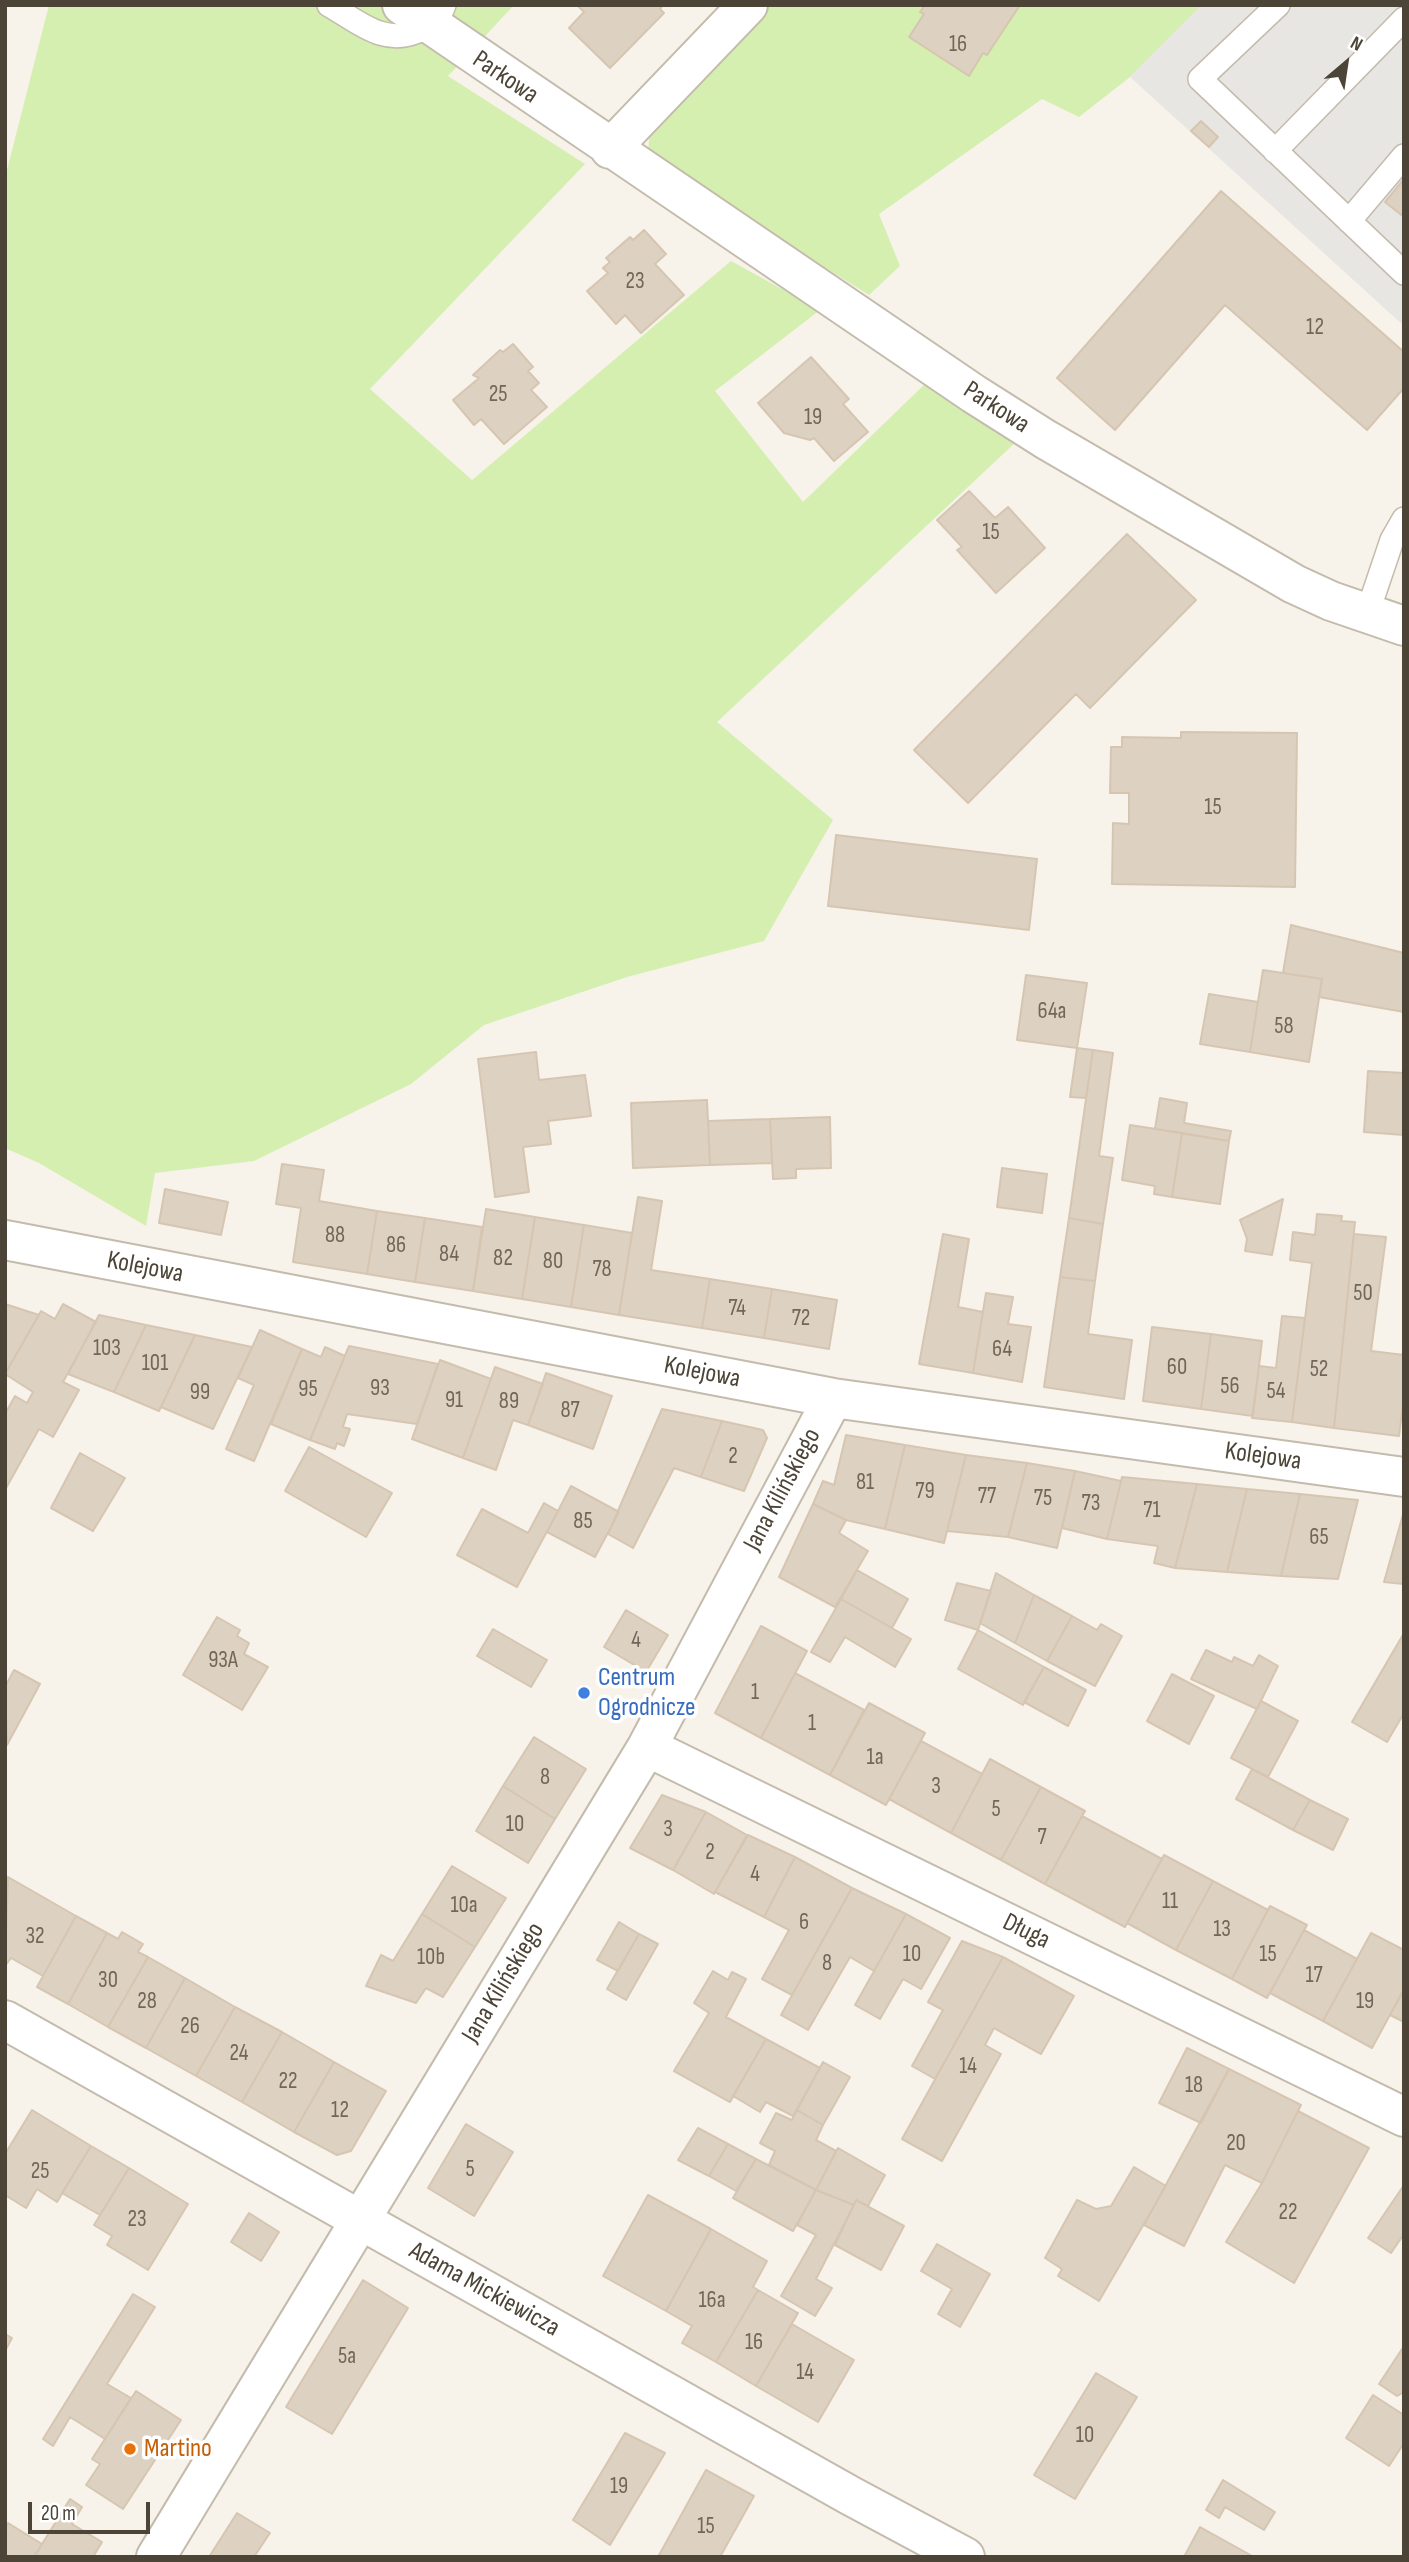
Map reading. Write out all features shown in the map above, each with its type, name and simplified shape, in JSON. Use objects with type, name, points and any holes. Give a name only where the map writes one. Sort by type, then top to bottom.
[{"type":"street","points":[[610,149],[748,5]]},
{"type":"street","name":"Parkowa","points":[[425,12],[610,149],[1045,439],[1294,584],[1404,626]]},
{"type":"street","name":"Kolejowa","points":[[5,1240],[833,1398],[1404,1477]]},
{"type":"street","name":"Jana Kilińskiego","points":[[156,2557],[647,1748],[833,1398]]},
{"type":"street","name":"Długa","points":[[647,1748],[1404,2118]]},
{"type":"street","name":"Adama Mickiewicza","points":[[5,2020],[874,2509],[965,2557]]},
{"type":"lane","points":[[329,5],[382,35],[401,38],[425,12]]},
{"type":"lane","points":[[1278,5],[1200,79],[1404,274]]},
{"type":"lane","points":[[1275,151],[1404,19]]},
{"type":"lane","points":[[1349,221],[1404,156]]},
{"type":"lane","points":[[1367,614],[1392,540],[1404,519]]},
{"type":"green space","points":[[49,5],[514,5],[448,76],[585,164],[370,389],[472,480],[731,261],[820,310],[715,391],[803,502],[929,380],[1016,442],[717,722],[833,820],[764,941],[627,977],[484,1025],[411,1084],[254,1161],[155,1173],[146,1226],[39,1163],[5,1148],[5,178]]},
{"type":"green space","points":[[765,5],[1202,5],[1130,77],[1079,117],[1042,99],[879,214],[900,266],[869,295],[648,157],[650,123]]},
{"type":"shaded area","points":[[1202,5],[1404,5],[1404,179],[1386,202],[1404,217],[1404,326],[1130,77]]},
{"type":"building","points":[[577,5],[663,5],[660,9],[664,13],[610,68],[569,28],[584,12]]},
{"type":"building","points":[[925,5],[1020,5],[987,55],[983,53],[969,76],[909,37],[924,14],[920,12]]},
{"type":"building","points":[[1201,121],[1218,137],[1209,147],[1191,131]]},
{"type":"building","points":[[1404,179],[1404,217],[1385,202]]},
{"type":"building","points":[[1221,191],[1404,352],[1404,388],[1367,430],[1225,305],[1115,430],[1057,378]]},
{"type":"building","points":[[644,230],[666,254],[655,264],[684,295],[641,333],[625,315],[616,324],[587,291],[608,273],[603,268],[610,262],[606,258],[630,237],[633,240]]},
{"type":"building","points":[[513,344],[533,367],[528,371],[539,383],[531,390],[547,407],[504,444],[481,419],[474,425],[453,400],[479,378],[473,375],[500,350],[503,352]]},
{"type":"building","points":[[811,357],[849,399],[843,404],[868,432],[834,461],[814,438],[810,440],[784,433],[758,403]]},
{"type":"building","points":[[969,491],[995,518],[1008,507],[1045,548],[996,593],[957,550],[962,547],[937,520]]},
{"type":"building","points":[[1127,534],[1196,600],[1090,708],[1076,694],[968,803],[914,750]]},
{"type":"building","points":[[1181,732],[1297,733],[1295,887],[1112,884],[1113,823],[1129,824],[1129,793],[1110,793],[1111,747],[1122,747],[1122,737],[1181,738]]},
{"type":"building","points":[[836,835],[1037,859],[1029,930],[828,906]]},
{"type":"building","points":[[1291,925],[1404,953],[1404,1012],[1319,997],[1322,979],[1283,973]]},
{"type":"building","points":[[1263,970],[1322,979],[1309,1062],[1250,1052]]},
{"type":"building","points":[[1026,975],[1087,983],[1077,1048],[1017,1040]]},
{"type":"building","points":[[1209,994],[1258,1002],[1250,1052],[1200,1044]]},
{"type":"building","points":[[1077,1048],[1093,1050],[1086,1098],[1070,1097]]},
{"type":"building","points":[[1093,1050],[1113,1053],[1099,1156],[1113,1158],[1103,1224],[1069,1218]]},
{"type":"building","points":[[536,1052],[539,1080],[585,1075],[591,1116],[548,1121],[551,1144],[523,1147],[529,1192],[495,1197],[478,1059]]},
{"type":"building","points":[[1368,1071],[1404,1073],[1404,1135],[1364,1132]]},
{"type":"building","points":[[1160,1098],[1187,1103],[1184,1123],[1231,1131],[1229,1141],[1155,1129]]},
{"type":"building","points":[[707,1100],[710,1165],[633,1168],[631,1103]]},
{"type":"building","points":[[830,1117],[831,1168],[796,1169],[796,1178],[773,1179],[770,1119]]},
{"type":"building","points":[[770,1119],[772,1163],[710,1165],[708,1121]]},
{"type":"building","points":[[1130,1125],[1182,1133],[1172,1197],[1154,1194],[1155,1186],[1122,1180]]},
{"type":"building","points":[[1182,1133],[1229,1141],[1220,1204],[1172,1197]]},
{"type":"building","points":[[282,1164],[324,1170],[319,1201],[377,1211],[367,1274],[293,1262],[301,1208],[276,1204]]},
{"type":"building","points":[[1002,1168],[1047,1174],[1042,1213],[997,1207]]},
{"type":"building","points":[[165,1189],[228,1202],[221,1235],[159,1223]]},
{"type":"building","points":[[638,1197],[662,1201],[651,1270],[710,1279],[702,1328],[619,1315]]},
{"type":"building","points":[[1283,1199],[1272,1255],[1245,1251],[1247,1239],[1240,1220]]},
{"type":"building","points":[[486,1209],[535,1217],[522,1299],[473,1291]]},
{"type":"building","points":[[377,1211],[425,1218],[415,1282],[367,1274]]},
{"type":"building","points":[[1317,1214],[1342,1216],[1341,1221],[1355,1222],[1334,1428],[1292,1422],[1312,1263],[1290,1260],[1293,1232],[1315,1235]]},
{"type":"building","points":[[535,1217],[584,1225],[571,1307],[522,1299]]},
{"type":"building","points":[[425,1218],[482,1227],[473,1291],[415,1282]]},
{"type":"building","points":[[1069,1218],[1103,1224],[1095,1281],[1060,1277]]},
{"type":"building","points":[[584,1225],[632,1233],[619,1315],[571,1307]]},
{"type":"building","points":[[943,1234],[969,1239],[958,1307],[983,1312],[973,1373],[919,1364]]},
{"type":"building","points":[[1354,1234],[1386,1237],[1371,1351],[1404,1355],[1404,1396],[1399,1436],[1334,1428]]},
{"type":"building","points":[[1060,1277],[1095,1281],[1088,1334],[1132,1340],[1124,1399],[1044,1387]]},
{"type":"building","points":[[710,1279],[772,1289],[764,1338],[702,1328]]},
{"type":"building","points":[[772,1289],[837,1300],[829,1349],[764,1338]]},
{"type":"building","points":[[986,1293],[1013,1297],[1008,1324],[1031,1327],[1022,1382],[973,1373]]},
{"type":"building","points":[[5,1304],[39,1315],[5,1374]]},
{"type":"building","points":[[63,1304],[96,1322],[63,1382],[79,1390],[53,1437],[39,1429],[5,1490],[5,1414],[15,1396],[27,1403],[33,1392],[5,1374],[41,1311],[55,1319]]},
{"type":"building","points":[[99,1315],[146,1325],[114,1392],[68,1374]]},
{"type":"building","points":[[1282,1316],[1305,1318],[1292,1422],[1252,1418],[1259,1366],[1276,1368]]},
{"type":"building","points":[[146,1325],[195,1335],[159,1411],[114,1392]]},
{"type":"building","points":[[1152,1327],[1211,1334],[1201,1409],[1143,1401]]},
{"type":"building","points":[[260,1330],[302,1349],[254,1461],[226,1449],[254,1385],[238,1378]]},
{"type":"building","points":[[1211,1334],[1262,1341],[1253,1416],[1201,1409]]},
{"type":"building","points":[[195,1335],[252,1347],[213,1429],[161,1407]]},
{"type":"building","points":[[349,1346],[438,1364],[417,1424],[347,1414],[343,1427],[350,1429],[344,1446],[337,1443],[335,1449],[310,1440]]},
{"type":"building","points":[[325,1347],[345,1356],[310,1440],[271,1424],[302,1349],[321,1357]]},
{"type":"building","points":[[440,1360],[491,1379],[463,1458],[412,1439]]},
{"type":"building","points":[[495,1367],[543,1384],[528,1425],[513,1420],[496,1470],[463,1458]]},
{"type":"building","points":[[546,1373],[612,1396],[593,1449],[528,1425]]},
{"type":"building","points":[[662,1409],[722,1421],[701,1477],[674,1468],[633,1548],[608,1534]]},
{"type":"building","points":[[722,1421],[763,1430],[767,1438],[744,1491],[701,1477]]},
{"type":"building","points":[[846,1435],[905,1445],[885,1529],[846,1520],[813,1504],[823,1481],[834,1485]]},
{"type":"building","points":[[905,1445],[966,1455],[944,1543],[885,1529]]},
{"type":"building","points":[[309,1447],[392,1493],[366,1537],[285,1491]]},
{"type":"building","points":[[80,1453],[125,1478],[93,1531],[51,1508]]},
{"type":"building","points":[[966,1455],[1027,1463],[1008,1537],[947,1531]]},
{"type":"building","points":[[1027,1463],[1075,1471],[1057,1548],[1008,1537]]},
{"type":"building","points":[[1075,1471],[1121,1481],[1107,1539],[1062,1528]]},
{"type":"building","points":[[1122,1477],[1197,1484],[1175,1568],[1154,1563],[1158,1546],[1107,1539]]},
{"type":"building","points":[[1197,1484],[1247,1489],[1227,1572],[1175,1568]]},
{"type":"building","points":[[571,1486],[619,1512],[595,1557],[547,1532]]},
{"type":"building","points":[[1247,1489],[1300,1494],[1281,1576],[1227,1572]]},
{"type":"building","points":[[1300,1494],[1358,1500],[1338,1579],[1281,1576]]},
{"type":"building","points":[[544,1503],[558,1511],[517,1587],[457,1555],[482,1509],[528,1533]]},
{"type":"building","points":[[813,1504],[846,1520],[839,1533],[868,1551],[835,1607],[779,1577]]},
{"type":"building","points":[[1404,1511],[1404,1584],[1384,1582]]},
{"type":"building","points":[[857,1570],[908,1599],[892,1628],[841,1599]]},
{"type":"building","points":[[996,1573],[1034,1595],[1015,1643],[980,1623]]},
{"type":"building","points":[[957,1583],[991,1591],[978,1630],[945,1620]]},
{"type":"building","points":[[1034,1595],[1072,1616],[1047,1661],[1015,1643]]},
{"type":"building","points":[[841,1599],[911,1639],[895,1667],[845,1637],[830,1662],[811,1652]]},
{"type":"building","points":[[626,1610],[668,1635],[646,1672],[604,1647]]},
{"type":"building","points":[[1072,1616],[1097,1630],[1101,1624],[1122,1636],[1095,1686],[1047,1661]]},
{"type":"building","points":[[217,1617],[240,1630],[237,1636],[249,1643],[244,1654],[268,1667],[242,1710],[183,1675]]},
{"type":"building","points":[[761,1626],[807,1651],[761,1738],[715,1713]]},
{"type":"building","points":[[493,1629],[547,1660],[531,1687],[477,1656]]},
{"type":"building","points":[[978,1630],[1044,1667],[1023,1705],[958,1669]]},
{"type":"building","points":[[1404,1633],[1404,1713],[1387,1742],[1352,1722]]},
{"type":"building","points":[[1206,1650],[1232,1662],[1234,1657],[1253,1666],[1259,1655],[1278,1666],[1257,1709],[1191,1679]]},
{"type":"building","points":[[1044,1667],[1086,1690],[1068,1726],[1024,1702]]},
{"type":"building","points":[[14,1670],[40,1684],[7,1745],[5,1687]]},
{"type":"building","points":[[795,1673],[864,1710],[830,1775],[761,1738]]},
{"type":"building","points":[[1172,1674],[1214,1696],[1189,1744],[1147,1721]]},
{"type":"building","points":[[1261,1701],[1298,1721],[1268,1777],[1231,1758]]},
{"type":"building","points":[[869,1703],[925,1733],[886,1805],[830,1775]]},
{"type":"building","points":[[534,1737],[586,1769],[555,1819],[503,1786]]},
{"type":"building","points":[[921,1741],[982,1774],[951,1833],[889,1799]]},
{"type":"building","points":[[990,1759],[1041,1787],[1001,1860],[951,1833]]},
{"type":"building","points":[[1252,1769],[1310,1800],[1293,1830],[1236,1799]]},
{"type":"building","points":[[503,1786],[555,1819],[528,1863],[476,1831]]},
{"type":"building","points":[[1041,1787],[1085,1811],[1045,1884],[1001,1860]]},
{"type":"building","points":[[662,1795],[706,1812],[673,1870],[630,1848]]},
{"type":"building","points":[[1310,1800],[1348,1819],[1333,1850],[1293,1830]]},
{"type":"building","points":[[706,1812],[747,1835],[714,1894],[673,1870]]},
{"type":"building","points":[[1082,1816],[1162,1859],[1125,1927],[1045,1884]]},
{"type":"building","points":[[748,1835],[795,1857],[764,1917],[715,1892]]},
{"type":"building","points":[[1164,1855],[1213,1881],[1176,1950],[1127,1923]]},
{"type":"building","points":[[795,1857],[852,1888],[792,1995],[762,1979],[789,1930],[764,1917]]},
{"type":"building","points":[[452,1866],[506,1898],[475,1947],[422,1914]]},
{"type":"building","points":[[8,1877],[76,1916],[43,1976],[11,1958],[5,1966]]},
{"type":"building","points":[[1213,1881],[1268,1910],[1232,1979],[1176,1950]]},
{"type":"building","points":[[852,1888],[906,1914],[874,1971],[850,1957],[808,2030],[781,2015]]},
{"type":"building","points":[[1270,1906],[1307,1925],[1267,1998],[1232,1979]]},
{"type":"building","points":[[422,1914],[475,1947],[443,1997],[426,1988],[416,2003],[366,1986],[381,1955],[393,1961]]},
{"type":"building","points":[[906,1914],[950,1938],[921,1989],[903,1979],[880,2019],[855,2005]]},
{"type":"building","points":[[76,1916],[107,1933],[68,2004],[37,1987]]},
{"type":"building","points":[[619,1922],[639,1934],[618,1971],[597,1960]]},
{"type":"building","points":[[1304,1930],[1357,1959],[1323,2021],[1270,1993]]},
{"type":"building","points":[[122,1932],[143,1944],[138,1952],[148,1957],[108,2027],[68,2004],[107,1933],[118,1939]]},
{"type":"building","points":[[1371,1933],[1404,1950],[1404,1989],[1372,2048],[1323,2021]]},
{"type":"building","points":[[639,1934],[658,1944],[626,2000],[607,1989]]},
{"type":"building","points":[[962,1941],[1003,1957],[935,2079],[912,2066],[943,2010],[928,2002]]},
{"type":"building","points":[[148,1957],[185,1978],[146,2048],[108,2027]]},
{"type":"building","points":[[1003,1957],[1074,1996],[1041,2054],[994,2028],[985,2045],[1001,2054],[942,2161],[902,2139]]},
{"type":"building","points":[[713,1971],[728,1980],[732,1972],[746,1979],[726,2017],[766,2039],[730,2102],[674,2071],[709,2013],[694,2003]]},
{"type":"building","points":[[185,1978],[235,2007],[196,2076],[146,2048]]},
{"type":"building","points":[[1404,1990],[1404,2022],[1390,2015]]},
{"type":"building","points":[[235,2007],[282,2032],[242,2102],[196,2076]]},
{"type":"building","points":[[282,2032],[334,2062],[294,2132],[242,2102]]},
{"type":"building","points":[[766,2039],[820,2068],[793,2116],[766,2102],[760,2112],[733,2096]]},
{"type":"building","points":[[1187,2048],[1229,2069],[1201,2123],[1159,2103]]},
{"type":"building","points":[[334,2062],[386,2091],[351,2151],[337,2155],[294,2132]]},
{"type":"building","points":[[823,2062],[850,2077],[823,2125],[797,2110]]},
{"type":"building","points":[[1229,2069],[1301,2105],[1262,2183],[1225,2165],[1184,2246],[1144,2225]]},
{"type":"building","points":[[32,2110],[91,2146],[57,2202],[37,2189],[26,2208],[5,2195],[5,2154]]},
{"type":"building","points":[[797,2110],[823,2125],[816,2140],[836,2151],[816,2190],[769,2165],[775,2151],[760,2143],[776,2113],[792,2120]]},
{"type":"building","points":[[1298,2111],[1369,2148],[1294,2283],[1226,2242],[1262,2183]]},
{"type":"building","points":[[466,2124],[513,2152],[474,2216],[428,2188]]},
{"type":"building","points":[[698,2128],[728,2144],[709,2176],[678,2160]]},
{"type":"building","points":[[728,2144],[756,2159],[736,2191],[709,2176]]},
{"type":"building","points":[[91,2146],[129,2168],[100,2215],[62,2193]]},
{"type":"building","points":[[838,2148],[885,2175],[868,2206],[856,2200],[854,2205],[816,2190]]},
{"type":"building","points":[[756,2159],[816,2190],[793,2231],[733,2198]]},
{"type":"building","points":[[1134,2167],[1166,2186],[1099,2301],[1058,2276],[1062,2269],[1045,2258],[1077,2200],[1096,2209],[1111,2206]]},
{"type":"building","points":[[129,2168],[188,2204],[148,2270],[107,2245],[112,2236],[94,2225]]},
{"type":"building","points":[[1404,2185],[1404,2234],[1391,2253],[1368,2238]]},
{"type":"building","points":[[816,2190],[854,2205],[816,2279],[832,2288],[815,2316],[781,2296],[816,2235],[797,2225]]},
{"type":"building","points":[[648,2195],[711,2229],[666,2311],[603,2276]]},
{"type":"building","points":[[856,2200],[904,2226],[881,2270],[835,2245]]},
{"type":"building","points":[[249,2213],[279,2232],[261,2261],[231,2242]]},
{"type":"building","points":[[711,2229],[767,2261],[753,2287],[758,2290],[716,2362],[682,2343],[692,2326],[666,2311]]},
{"type":"building","points":[[937,2244],[990,2274],[960,2327],[938,2314],[952,2289],[921,2271]]},
{"type":"building","points":[[363,2280],[408,2308],[332,2434],[286,2407]]},
{"type":"building","points":[[758,2290],[798,2313],[756,2386],[716,2362]]},
{"type":"building","points":[[133,2294],[155,2307],[107,2384],[131,2398],[105,2439],[70,2417],[53,2446],[43,2439]]},
{"type":"building","points":[[792,2324],[854,2360],[818,2422],[756,2386]]},
{"type":"building","points":[[5,2334],[12,2338],[5,2351]]},
{"type":"building","points":[[1404,2346],[1404,2392],[1397,2396],[1379,2384]]},
{"type":"building","points":[[1096,2373],[1137,2397],[1075,2499],[1034,2475]]},
{"type":"building","name":"Martino","points":[[136,2391],[181,2420],[123,2509],[86,2485],[100,2464],[92,2459]]},
{"type":"building","points":[[1373,2395],[1404,2415],[1404,2443],[1389,2466],[1346,2438]]},
{"type":"building","points":[[625,2433],[665,2453],[610,2545],[573,2520]]},
{"type":"building","points":[[706,2470],[754,2496],[720,2557],[658,2557]]},
{"type":"building","points":[[1223,2480],[1275,2512],[1264,2530],[1225,2507],[1219,2518],[1206,2510]]},
{"type":"building","points":[[70,2499],[82,2507],[72,2524],[102,2542],[93,2557],[34,2557]]},
{"type":"building","points":[[237,2513],[270,2533],[254,2557],[209,2557]]},
{"type":"building","points":[[8,2523],[42,2544],[34,2557],[5,2557],[5,2528]]},
{"type":"building","points":[[1200,2527],[1254,2557],[1184,2557]]},
{"type":"place","name":"Centrum Ogrodnicze","points":[[584,1693]]},
{"type":"place","name":"Martino","points":[[130,2449]]}]
